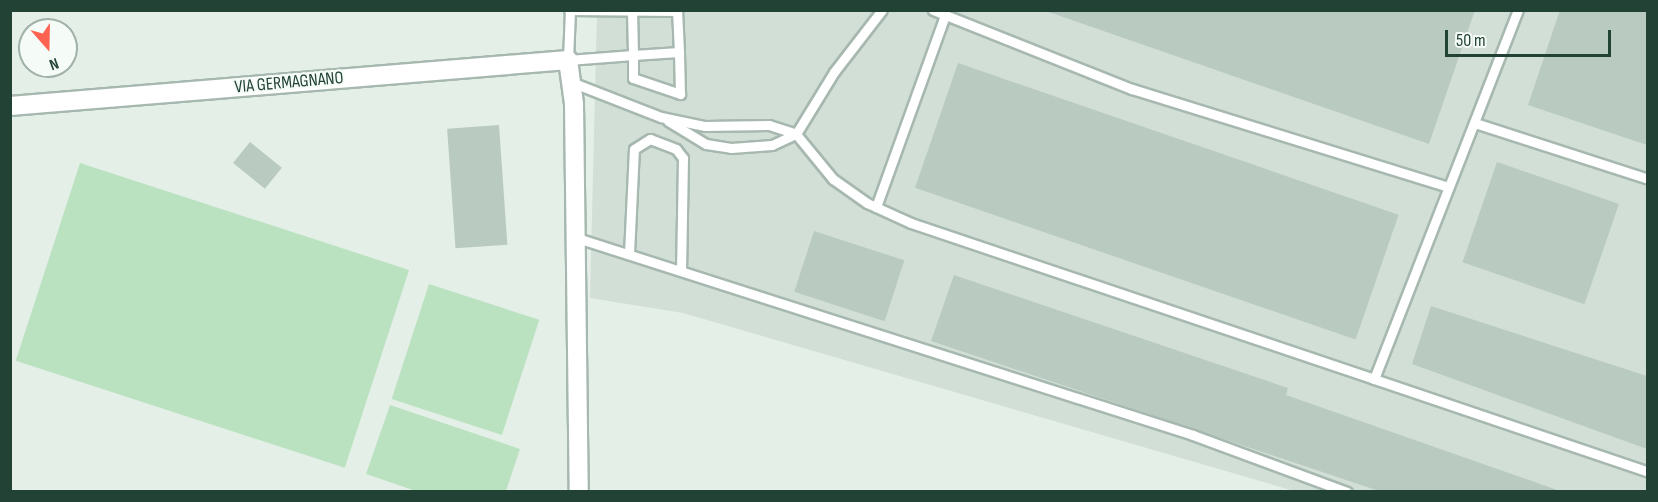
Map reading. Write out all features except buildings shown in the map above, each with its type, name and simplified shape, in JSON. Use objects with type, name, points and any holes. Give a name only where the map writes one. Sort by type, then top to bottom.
[{"type":"street","points":[[568,60],[579,492]]},
{"type":"street","name":"VIA GERMAGNANO","points":[[10,106],[568,60]]},
{"type":"lane","points":[[569,81],[661,117],[706,144],[731,148],[772,145],[796,134],[834,72],[882,10]]},
{"type":"lane","points":[[933,10],[1132,89],[1448,187]]},
{"type":"lane","points":[[1374,379],[1518,10]]},
{"type":"lane","points":[[632,11],[633,55],[633,78],[680,94],[679,52],[677,11],[632,11],[569,11],[568,60],[633,55],[679,52]]},
{"type":"lane","points":[[876,207],[945,15]]},
{"type":"lane","points":[[661,117],[705,126],[769,125],[796,134],[833,179],[876,207],[1647,472]]},
{"type":"lane","points":[[1474,123],[1647,179]]},
{"type":"lane","points":[[629,254],[634,149],[650,139],[676,149],[683,158],[681,270]]},
{"type":"lane","points":[[574,237],[1193,435],[1347,492]]},
{"type":"shaded area","points":[[597,11],[1647,11],[1647,491],[1294,491],[683,313],[590,298]]},
{"type":"green space","points":[[80,163],[409,270],[345,468],[16,361]]},
{"type":"green space","points":[[429,284],[539,320],[502,435],[392,399]]},
{"type":"green space","points":[[390,405],[520,449],[506,491],[416,491],[366,474]]}]
